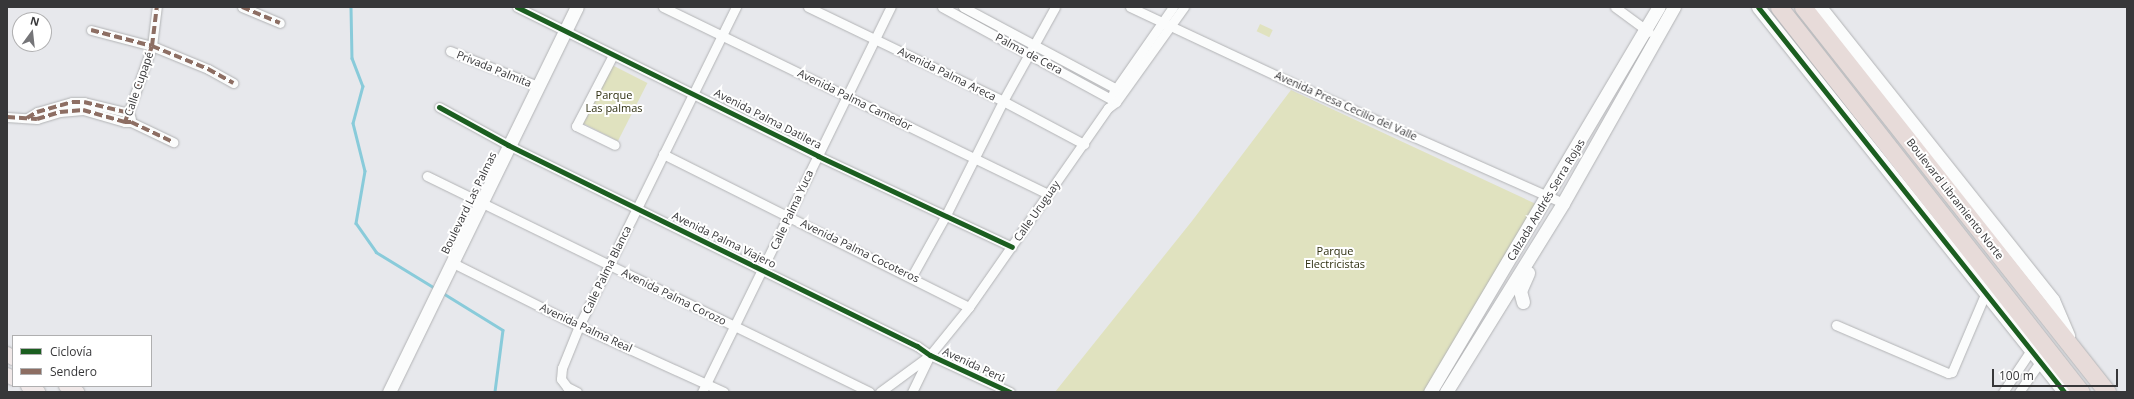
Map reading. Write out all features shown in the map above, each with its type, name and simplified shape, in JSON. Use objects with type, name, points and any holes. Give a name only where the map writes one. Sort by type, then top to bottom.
[{"type":"highway","name":"Boulevard Libramiento Norte","points":[[1779,7],[2081,392]]},
{"type":"highway","name":"Boulevard Libramiento Norte","points":[[1803,7],[2107,392]]},
{"type":"highway","points":[[1937,210],[1959,258]]},
{"type":"main road","name":"Boulevard Las Palmas","points":[[389,392],[450,262],[577,7]]},
{"type":"main road","name":"Calzada Andrés Serra Rojas","points":[[1430,392],[1550,195],[1659,7]]},
{"type":"main road","name":"Calzada Andrés Serra Rojas","points":[[1446,392],[1563,203],[1674,7]]},
{"type":"main road","points":[[1758,7],[2041,361],[2064,392]]},
{"type":"main road","points":[[1820,7],[2053,300],[2073,348]]},
{"type":"main road","points":[[1523,302],[1520,291],[1529,271],[1528,259]]},
{"type":"main road","points":[[68,387],[77,392]]},
{"type":"street","name":"Calle Cupapé","points":[[129,119],[152,46],[157,7]]},
{"type":"street","points":[[242,7],[280,23]]},
{"type":"street","name":"Avenida Palma Datilera","points":[[517,7],[613,55],[693,92],[818,156],[1012,247]]},
{"type":"street","name":"Avenida Palma Camedor","points":[[663,7],[1048,194]]},
{"type":"street","name":"Calle Palma Blanca","points":[[577,392],[567,386],[560,374],[579,326],[736,7]]},
{"type":"street","name":"Avenida Palma Areca","points":[[808,7],[1003,101],[1084,144]]},
{"type":"street","name":"Calle Palma Yuca","points":[[705,388],[790,217],[818,156],[848,97],[874,39],[891,7]]},
{"type":"street","name":"Palma de Cera","points":[[942,7],[1113,100]]},
{"type":"street","name":"Palma de Cera","points":[[963,7],[1119,90]]},
{"type":"street","points":[[912,276],[946,215],[1003,101],[1055,7]]},
{"type":"street","name":"Avenida Presa Cecilio del Valle","points":[[1130,7],[1290,82],[1550,195],[1563,203]]},
{"type":"street","points":[[1167,25],[1173,7]]},
{"type":"street","points":[[1167,25],[1184,7]]},
{"type":"street","points":[[1615,7],[1657,37]]},
{"type":"street","name":"Calle Uruguay","points":[[912,392],[930,355],[969,307],[1084,144],[1119,90],[1167,25]]},
{"type":"street","points":[[91,30],[152,46],[208,69],[233,83]]},
{"type":"street","name":"Privada Palmita","points":[[450,51],[538,86]]},
{"type":"street","points":[[613,55],[576,126],[615,146]]},
{"type":"street","name":"Avenida Palma Viajero","points":[[439,107],[508,145],[917,346],[930,355]]},
{"type":"street","points":[[7,117],[37,120],[60,112],[84,110],[129,119],[174,142]]},
{"type":"street","name":"Avenida Palma Cocoteros","points":[[664,154],[912,276],[969,307]]},
{"type":"street","name":"Avenida Palma Corozo","points":[[427,176],[481,201],[869,392]]},
{"type":"street","name":"Avenida Palma Real","points":[[450,262],[705,388],[724,392]]},
{"type":"street","points":[[1836,325],[1948,373],[1952,372],[1986,292]]},
{"type":"street","points":[[2003,392],[2031,350]]},
{"type":"street","points":[[880,392],[930,355]]},
{"type":"street","name":"Avenida Perú","points":[[930,355],[1010,392]]},
{"type":"street","points":[[2019,392],[2041,361]]},
{"type":"green space","points":[[1260,24],[1273,30],[1269,37],[1257,31]]},
{"type":"green space","name":"Parque Las palmas","points":[[610,64],[647,83],[618,141],[580,122]]},
{"type":"green space","name":"Parque Electricistas","points":[[1291,90],[1536,204],[1425,392],[1055,392],[1192,221]]},
{"type":"waterway","points":[[351,7],[352,58],[363,86],[353,123],[365,171],[356,223],[376,252],[435,288]]},
{"type":"waterway","points":[[443,293],[503,330],[495,392]]},
{"type":"marked path","points":[[125,122],[152,46],[157,7]]},
{"type":"marked path","points":[[242,7],[280,23]]},
{"type":"marked path","points":[[91,30],[152,46],[208,69],[233,83]]},
{"type":"marked path","points":[[27,118],[37,112],[72,102],[84,102],[129,113],[130,116]]},
{"type":"marked path","points":[[7,117],[37,119],[60,112],[83,110],[125,122],[131,122],[173,142]]},
{"type":"cycle path","points":[[517,7],[818,156],[1012,247]]},
{"type":"cycle path","points":[[1758,7],[2064,392]]},
{"type":"cycle path","points":[[439,107],[508,145],[917,346],[930,355],[1010,392]]}]
